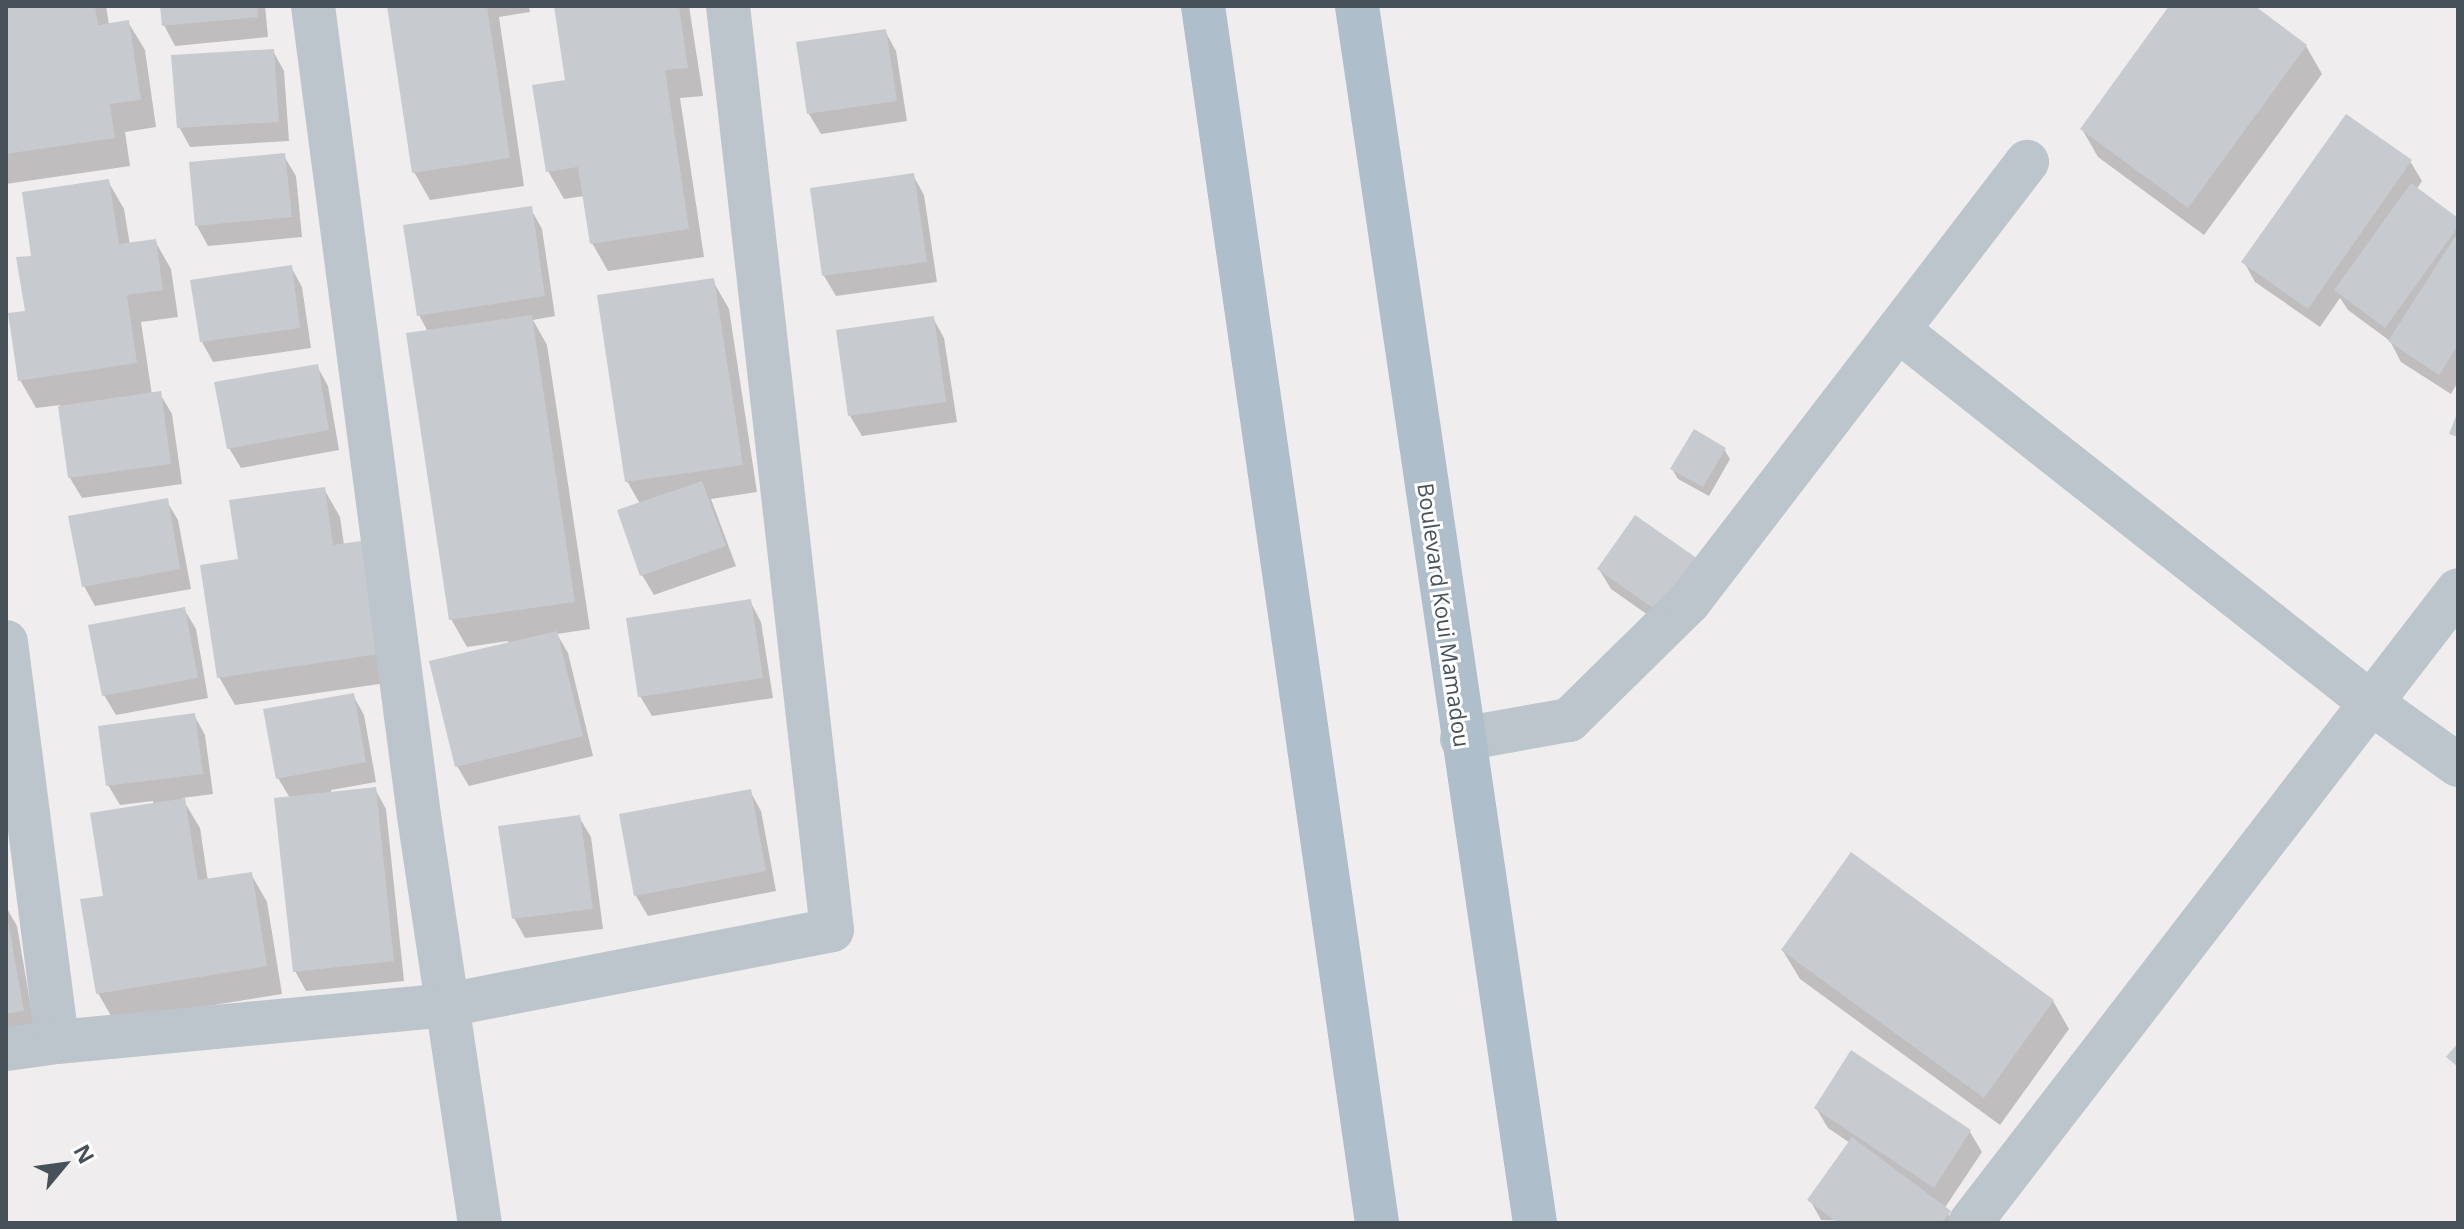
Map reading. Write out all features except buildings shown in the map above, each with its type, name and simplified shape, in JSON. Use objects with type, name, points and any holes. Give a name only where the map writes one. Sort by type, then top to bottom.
[{"type":"main road","points":[[1203,6],[1377,1223]]},
{"type":"main road","name":"Boulevard Koui Mamadou","points":[[1357,6],[1535,1223]]},
{"type":"street","points":[[313,6],[447,1005],[480,1223]]},
{"type":"street","points":[[6,1049],[447,1005],[832,930],[728,6]]},
{"type":"street","points":[[1462,739],[1569,720],[1689,602],[2027,162]]},
{"type":"street","points":[[1898,330],[2371,703],[2458,765]]},
{"type":"street","points":[[1970,1223],[2458,590]]},
{"type":"street","points":[[7,657],[57,1042]]}]
